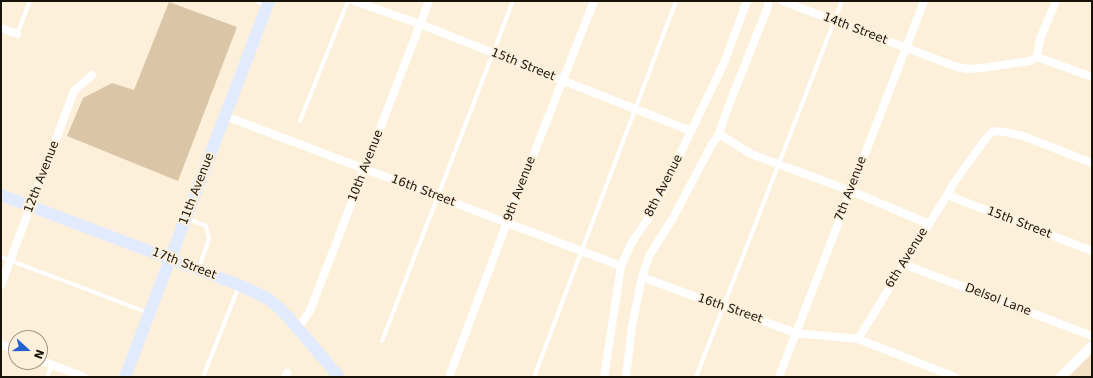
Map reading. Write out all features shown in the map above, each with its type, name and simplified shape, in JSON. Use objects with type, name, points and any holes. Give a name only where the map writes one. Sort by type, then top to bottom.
[{"type":"main road","name":"11th Avenue","points":[[125,377],[268,3]]},
{"type":"main road","name":"17th Street","points":[[1,195],[239,285],[266,298],[286,314],[339,377]]},
{"type":"street","name":"15th Street","points":[[354,1],[420,24],[691,131]]},
{"type":"street","name":"10th Avenue","points":[[298,328],[310,311],[430,1]]},
{"type":"street","name":"9th Avenue","points":[[449,377],[562,80],[594,1]]},
{"type":"street","name":"8th Avenue","points":[[604,377],[621,266],[631,244],[651,214],[724,63],[747,1]]},
{"type":"street","name":"8th Avenue","points":[[626,377],[632,326],[642,277],[649,256],[673,218],[711,146],[719,134],[769,1]]},
{"type":"street","name":"14th Street","points":[[782,1],[957,67],[968,69],[1030,61],[1037,57]]},
{"type":"street","name":"7th Avenue","points":[[779,377],[924,1]]},
{"type":"street","points":[[1056,1],[1040,39],[1037,57],[1092,77]]},
{"type":"street","points":[[1,28],[17,34]]},
{"type":"street","name":"12th Avenue","points":[[1,285],[74,91],[92,75]]},
{"type":"street","name":"16th Street","points":[[225,116],[621,266]]},
{"type":"street","name":"6th Avenue","points":[[858,339],[947,195],[952,184],[991,133],[996,131],[1023,136],[1092,163]]},
{"type":"street","points":[[719,134],[751,154],[851,191],[929,224]]},
{"type":"street","name":"15th Street","points":[[947,195],[1092,251]]},
{"type":"street","name":"Delsol Lane","points":[[903,264],[1092,336]]},
{"type":"street","name":"16th Street","points":[[642,277],[707,302],[796,332]]},
{"type":"street","points":[[796,332],[858,339],[955,377]]},
{"type":"street","points":[[1061,377],[1092,346]]},
{"type":"street","points":[[48,363],[84,377]]},
{"type":"lane","points":[[17,34],[30,1]]},
{"type":"lane","points":[[256,1],[268,3]]},
{"type":"lane","points":[[300,121],[348,1]]},
{"type":"lane","points":[[382,341],[513,1]]},
{"type":"lane","points":[[534,377],[676,1]]},
{"type":"lane","points":[[696,377],[842,1]]},
{"type":"lane","points":[[186,218],[206,226],[209,240],[198,270]]},
{"type":"lane","points":[[1,257],[149,313]]},
{"type":"lane","points":[[204,377],[239,285]]},
{"type":"lane","points":[[47,377],[52,365]]},
{"type":"shaded area","points":[[169,2],[237,27],[178,181],[67,136],[83,98],[112,83],[134,90]]},
{"type":"shaded area","points":[[1092,346],[1092,377],[1061,377]]}]
